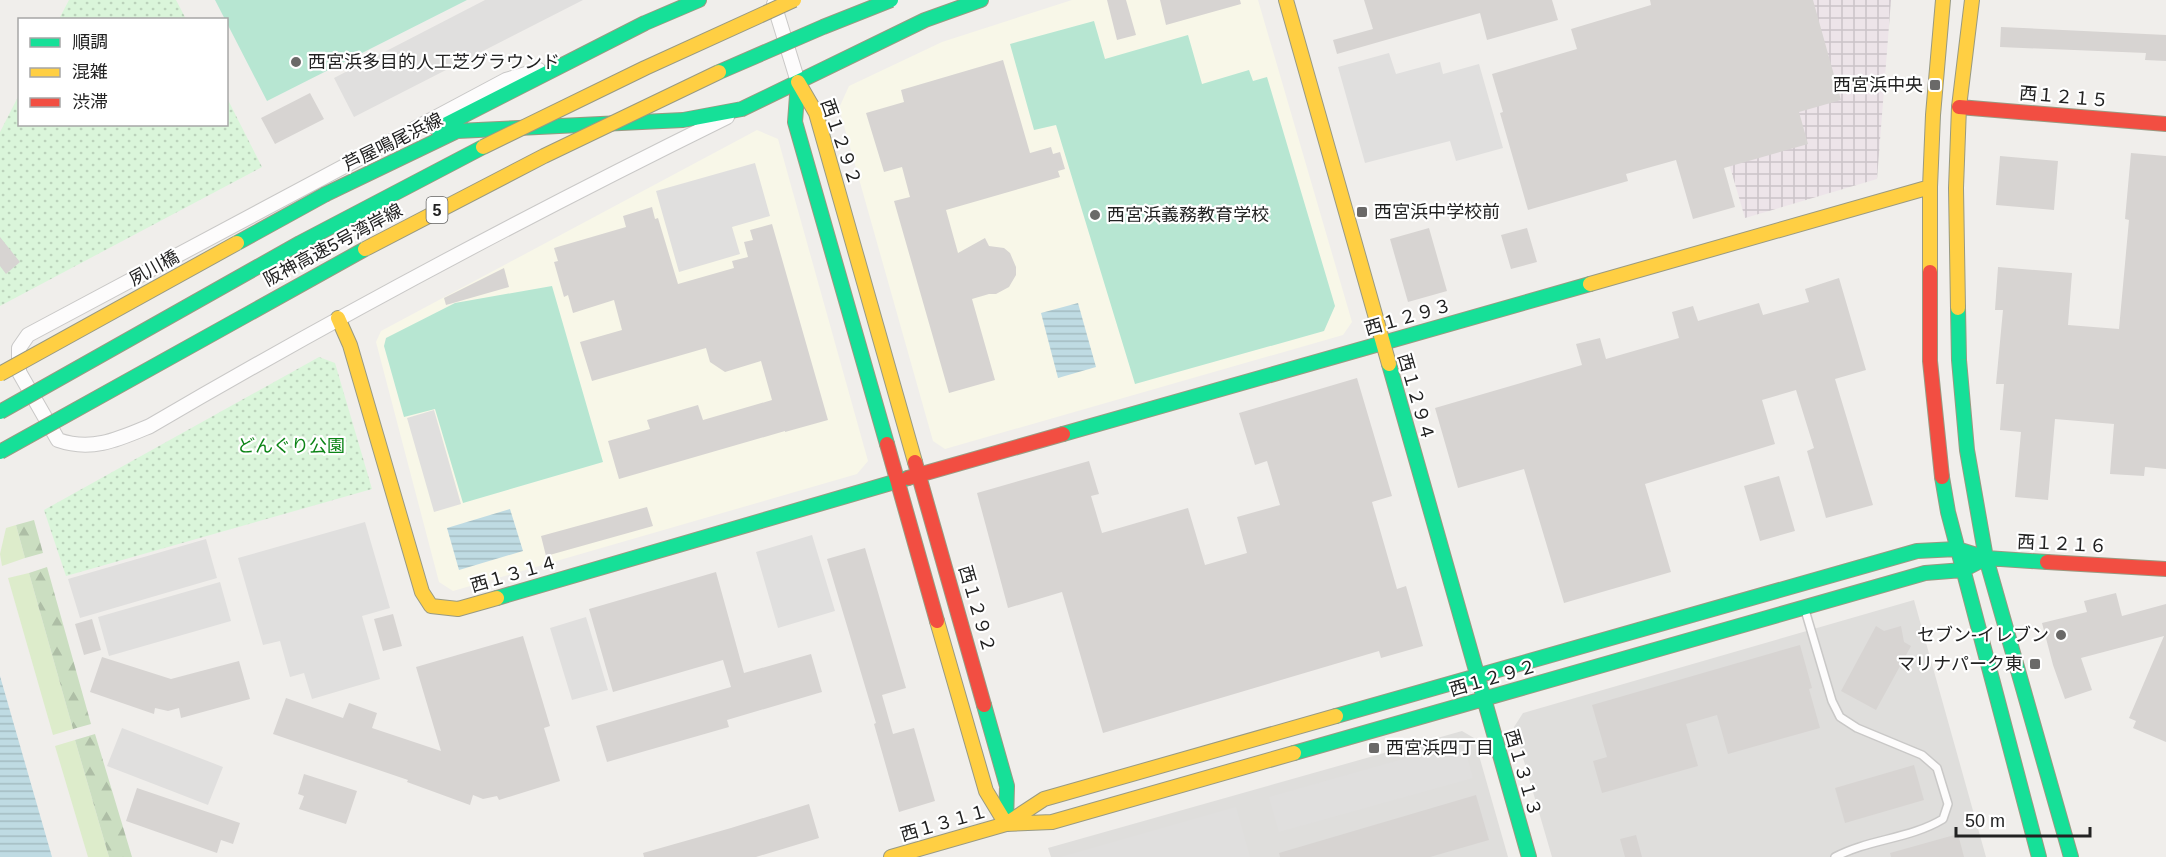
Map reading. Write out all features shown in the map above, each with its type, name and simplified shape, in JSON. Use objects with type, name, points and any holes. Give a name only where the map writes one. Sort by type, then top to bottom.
[{"type":"main road","name":"芦屋鳴尾浜線","points":[[326,194],[374,162],[573,58],[699,0]]},
{"type":"main road","name":"阪神高速5号湾岸線","points":[[0,412],[252,268],[410,184],[687,47],[794,0]]},
{"type":"main road","name":"阪神高速5号湾岸線","points":[[0,452],[271,298],[573,141],[703,79],[832,22],[891,0]]},
{"type":"main road","name":"芦屋鳴尾浜線","points":[[326,194],[457,131],[683,120],[742,109],[925,20],[981,0]]},
{"type":"main road","name":"西１２９４","points":[[1286,0],[1483,699]]},
{"type":"main road","points":[[1943,0],[1930,188],[1930,361],[1940,462],[1957,549],[2039,857]]},
{"type":"main road","points":[[1972,0],[1959,107],[1956,208],[1959,360],[1967,450],[1986,558],[2071,857]]},
{"type":"main road","name":"西１２９２","points":[[798,82],[816,113],[920,475],[1007,786],[1006,824]]},
{"type":"main road","name":"西１２９２","points":[[798,82],[795,122],[986,791],[1006,824]]},
{"type":"main road","name":"西１２１５","points":[[1959,107],[2166,124]]},
{"type":"main road","name":"西１２９３","points":[[897,482],[1930,188]]},
{"type":"main road","name":"夙川橋","points":[[0,374],[326,194]]},
{"type":"main road","name":"西１３１４","points":[[338,318],[351,345],[422,592],[431,606],[458,609],[897,482]]},
{"type":"main road","name":"西１２９２","points":[[1006,824],[1044,799],[1917,551],[1957,549]]},
{"type":"main road","name":"西１２１６","points":[[1957,549],[1986,558],[2166,568]]},
{"type":"main road","name":"西１２９２","points":[[1006,824],[1052,822],[1925,573],[1963,570],[1986,558]]},
{"type":"main road","name":"西１３１３","points":[[1483,699],[1529,857]]},
{"type":"main road","name":"西１３１１","points":[[891,857],[1006,824]]},
{"type":"street","points":[[772,0],[798,82]]},
{"type":"street","points":[[573,58],[506,80],[28,335],[19,348],[19,372],[58,440],[74,446],[96,445],[120,439],[150,426],[338,318],[637,161],[742,109]]},
{"type":"lane","points":[[1805,607],[1832,701],[1840,717],[1857,728],[1922,754],[1937,768],[1948,804],[1943,819],[1928,828],[1849,850],[1835,857]]},
{"type":"shaded area","points":[[485,0],[583,0],[354,117],[334,78]]},
{"type":"shaded area","name":"西宮浜義務教育学校","points":[[1072,0],[1258,0],[1352,322],[1343,335],[945,449],[933,441],[839,108],[849,86],[942,42]]},
{"type":"shaded area","points":[[1717,0],[1891,0],[1877,179],[1745,218],[1696,51]]},
{"type":"shaded area","points":[[1389,53],[1396,74],[1440,62],[1443,74],[1479,64],[1503,148],[1456,161],[1450,141],[1365,163],[1338,67]]},
{"type":"shaded area","points":[[757,130],[778,139],[868,461],[857,474],[453,591],[439,582],[376,342],[381,331]]},
{"type":"shaded area","points":[[755,163],[770,216],[732,227],[740,254],[679,272],[656,191]]},
{"type":"shaded area","points":[[434,410],[461,504],[434,512],[407,418]]},
{"type":"shaded area","points":[[365,522],[390,608],[362,616],[380,679],[312,699],[304,673],[290,677],[280,641],[263,645],[238,558]]},
{"type":"shaded area","points":[[812,535],[835,611],[778,628],[756,552]]},
{"type":"shaded area","points":[[206,539],[217,578],[80,618],[68,579]]},
{"type":"shaded area","points":[[220,582],[231,621],[109,656],[98,617]]},
{"type":"shaded area","points":[[1914,600],[1986,857],[1552,857],[1514,727],[1523,713]]},
{"type":"shaded area","points":[[586,617],[608,690],[572,700],[550,628]]},
{"type":"shaded area","points":[[122,728],[223,767],[208,805],[107,766]]},
{"type":"shaded area","points":[[1462,731],[1474,738],[1508,857],[1051,857],[1048,848]]},
{"type":"shaded area","points":[[1463,742],[1473,778],[1279,832],[1269,797]]},
{"type":"shaded area","points":[[1236,807],[1250,857],[1061,857]]},
{"type":"green space","points":[[69,0],[176,0],[185,18],[60,18]]},
{"type":"green space","name":"西宮浜多目的人工芝グラウンド","points":[[215,0],[467,0],[267,101],[228,25],[228,18],[224,18]]},
{"type":"green space","points":[[1094,21],[1105,59],[1188,35],[1202,84],[1249,70],[1253,81],[1267,77],[1335,306],[1324,331],[1135,384],[1056,125],[1034,130],[1010,44]]},
{"type":"green space","points":[[18,97],[18,126],[228,126],[228,100],[262,167],[0,306],[0,132]]},
{"type":"green space","points":[[552,286],[603,462],[463,503],[435,409],[404,417],[384,346],[386,338],[455,303]]},
{"type":"green space","name":"どんぐり公園","points":[[319,357],[335,363],[372,489],[66,576],[44,510]]},
{"type":"green space","points":[[34,520],[43,553],[25,558],[16,525]]},
{"type":"green space","points":[[16,525],[25,558],[2,566],[0,554],[6,528]]},
{"type":"green space","points":[[47,567],[91,724],[73,729],[29,573]]},
{"type":"green space","points":[[29,573],[73,729],[53,735],[8,578]]},
{"type":"green space","points":[[95,734],[132,857],[109,857],[75,740]]},
{"type":"green space","points":[[75,740],[109,857],[88,857],[55,746]]},
{"type":"water","points":[[1078,303],[1096,367],[1058,378],[1041,313]]},
{"type":"water","points":[[510,509],[523,551],[459,570],[447,528]]},
{"type":"water","points":[[0,676],[52,857],[0,857]]},
{"type":"building","points":[[1107,0],[1126,0],[1136,35],[1117,40]]},
{"type":"building","points":[[1160,0],[1240,0],[1241,4],[1166,25]]},
{"type":"building","points":[[1364,0],[1552,0],[1558,20],[1487,40],[1480,13],[1337,54],[1333,40],[1373,29]]},
{"type":"building","points":[[1650,0],[1813,0],[1841,100],[1799,112],[1808,144],[1724,168],[1735,207],[1693,219],[1676,160],[1626,174],[1628,181],[1528,210],[1500,113],[1503,112],[1492,74],[1577,49],[1571,29],[1651,5]]},
{"type":"building","points":[[2001,27],[2166,35],[2166,61],[2145,60],[2146,53],[2000,47]]},
{"type":"building","points":[[1003,60],[1030,153],[1051,147],[1053,154],[1060,152],[1065,169],[1058,171],[1060,177],[946,210],[958,253],[985,238],[989,246],[1004,248],[1010,253],[1016,267],[1016,275],[1009,287],[996,294],[972,299],[995,380],[949,393],[894,201],[910,197],[902,167],[884,172],[866,113],[904,102],[901,90]]},
{"type":"building","points":[[310,93],[324,119],[275,144],[261,118]]},
{"type":"building","points":[[2131,153],[2166,156],[2166,469],[2145,467],[2144,476],[2110,474],[2114,424],[2055,419],[2048,500],[2015,497],[2021,432],[2000,430],[2004,384],[1996,384],[2003,310],[1995,310],[1998,267],[2072,273],[2068,325],[2119,329],[2129,220],[2125,219]]},
{"type":"building","points":[[2000,156],[2058,161],[2054,210],[1996,205]]},
{"type":"building","points":[[652,207],[655,219],[658,218],[678,284],[734,268],[732,261],[748,257],[744,242],[753,240],[750,230],[772,224],[828,420],[619,479],[608,441],[650,429],[647,420],[698,405],[703,420],[772,400],[761,361],[725,372],[710,362],[706,348],[592,381],[580,342],[622,330],[614,300],[573,313],[568,295],[564,297],[554,262],[558,261],[554,248],[626,227],[623,216]]},
{"type":"building","points":[[1429,228],[1447,291],[1408,302],[1390,239]]},
{"type":"building","points":[[1527,228],[1537,262],[1511,269],[1501,235]]},
{"type":"building","points":[[0,237],[20,262],[6,274],[0,266]]},
{"type":"building","points":[[504,268],[509,287],[446,305],[444,298]]},
{"type":"building","points":[[1839,278],[1866,370],[1835,379],[1873,505],[1826,518],[1807,451],[1814,448],[1796,390],[1762,400],[1775,444],[1645,484],[1671,572],[1564,603],[1524,469],[1458,488],[1435,408],[1582,365],[1576,344],[1600,338],[1606,359],[1679,338],[1672,312],[1693,306],[1698,321],[1759,303],[1763,315],[1809,302],[1805,289]]},
{"type":"building","points":[[1357,378],[1392,496],[1372,502],[1397,589],[1406,586],[1423,646],[1381,658],[1379,651],[1103,733],[1062,592],[1008,608],[977,493],[1089,461],[1099,494],[1091,496],[1102,533],[1188,508],[1205,565],[1247,553],[1237,517],[1280,505],[1267,461],[1255,465],[1239,413]]},
{"type":"building","points":[[1779,476],[1795,531],[1760,541],[1744,486]]},
{"type":"building","points":[[647,507],[653,526],[546,556],[541,536]]},
{"type":"building","points":[[865,548],[906,688],[882,695],[893,734],[914,728],[935,801],[899,812],[874,724],[876,723],[827,559]]},
{"type":"building","points":[[716,572],[744,673],[811,654],[822,692],[727,720],[729,727],[607,762],[596,726],[731,687],[723,660],[613,692],[589,609]]},
{"type":"building","points":[[2116,593],[2122,616],[2166,604],[2166,742],[2133,728],[2136,721],[2129,718],[2164,636],[2081,658],[2092,690],[2065,699],[2053,665],[2042,623],[2087,612],[2084,601]]},
{"type":"building","points":[[393,614],[402,646],[383,651],[374,619]]},
{"type":"building","points":[[92,619],[101,650],[84,655],[75,624]]},
{"type":"building","points":[[1876,626],[1884,631],[1901,626],[1904,642],[1911,646],[1876,710],[1841,691]]},
{"type":"building","points":[[523,636],[550,726],[544,728],[560,781],[499,800],[497,796],[483,799],[473,795],[470,805],[407,782],[408,780],[273,734],[286,698],[343,718],[349,703],[377,713],[372,728],[441,751],[416,667]]},
{"type":"building","points":[[1800,645],[1820,728],[1728,754],[1717,715],[1686,724],[1698,766],[1602,793],[1593,761],[1607,757],[1592,705]]},
{"type":"building","points":[[102,657],[171,679],[239,661],[250,699],[181,718],[179,708],[168,711],[155,708],[154,714],[90,692]]},
{"type":"building","points":[[1914,765],[1924,800],[1845,823],[1835,788]]},
{"type":"building","points":[[304,774],[357,791],[346,824],[299,809],[304,796],[298,794]]},
{"type":"building","points":[[137,788],[240,823],[233,844],[221,840],[217,853],[126,821]]},
{"type":"building","points":[[1476,795],[1489,840],[1430,857],[1280,857],[1279,853]]},
{"type":"building","points":[[809,804],[819,838],[756,857],[644,857],[643,853]]},
{"type":"building","points":[[1958,834],[1964,857],[1891,857],[1890,853]]},
{"type":"building","points":[[1636,835],[1642,857],[1625,857],[1620,839]]},
{"type":"traffic: fast","points":[[437,129],[645,23],[699,0]]},
{"type":"traffic: fast","points":[[719,72],[891,0]]},
{"type":"traffic: fast","points":[[326,194],[457,131],[683,120],[742,109],[925,20],[981,0]]},
{"type":"traffic: fast","points":[[798,82],[795,122],[887,444]]},
{"type":"traffic: fast","points":[[0,412],[300,243],[483,147]]},
{"type":"traffic: fast","points":[[237,243],[326,194]]},
{"type":"traffic: fast","points":[[0,452],[365,249]]},
{"type":"traffic: fast","points":[[1063,434],[1590,284]]},
{"type":"traffic: fast","points":[[1958,308],[1959,360],[1967,450],[1986,558],[2071,857]]},
{"type":"traffic: fast","points":[[1389,364],[1529,857]]},
{"type":"traffic: fast","points":[[1942,477],[1948,512],[2039,857]]},
{"type":"traffic: fast","points":[[497,598],[908,478]]},
{"type":"traffic: fast","points":[[1336,716],[1917,551],[1957,549],[1986,558],[2047,562]]},
{"type":"traffic: fast","points":[[1294,753],[1925,573],[1963,570],[1986,558]]},
{"type":"traffic: fast","points":[[984,705],[1007,786],[1006,824]]},
{"type":"traffic: slow","points":[[483,147],[645,68],[794,0]]},
{"type":"traffic: slow","points":[[1286,0],[1389,364]]},
{"type":"traffic: slow","points":[[1930,272],[1933,115],[1943,0]]},
{"type":"traffic: slow","points":[[1958,308],[1956,188],[1959,107],[1972,0]]},
{"type":"traffic: slow","points":[[365,249],[544,156],[719,72]]},
{"type":"traffic: slow","points":[[798,82],[816,113],[915,462]]},
{"type":"traffic: slow","points":[[1590,284],[1930,187]]},
{"type":"traffic: slow","points":[[0,374],[237,243]]},
{"type":"traffic: slow","points":[[338,318],[350,345],[422,592],[431,606],[458,609],[497,598]]},
{"type":"traffic: slow","points":[[937,621],[986,791],[1006,824]]},
{"type":"traffic: slow","points":[[1006,824],[1044,799],[1336,716]]},
{"type":"traffic: slow","points":[[891,857],[1006,824],[1052,822],[1294,753]]},
{"type":"traffic: jam","points":[[1959,107],[2166,124]]},
{"type":"traffic: jam","points":[[1930,272],[1930,361],[1942,477]]},
{"type":"traffic: jam","points":[[908,478],[1063,434]]},
{"type":"traffic: jam","points":[[887,444],[937,621]]},
{"type":"traffic: jam","points":[[915,462],[984,705]]},
{"type":"traffic: jam","points":[[2047,562],[2166,569]]},
{"type":"place","name":"西宮浜多目的人工芝グラウンド","points":[[296,62]]},
{"type":"place","name":"西宮浜中央","points":[[1935,85]]},
{"type":"place","name":"西宮浜中学校前","points":[[1362,212]]},
{"type":"place","name":"西宮浜義務教育学校","points":[[1095,215]]},
{"type":"place","name":"セブン-イレブン","points":[[2061,635]]},
{"type":"place","name":"マリナパーク東","points":[[2035,664]]},
{"type":"place","name":"西宮浜四丁目","points":[[1374,748]]}]
